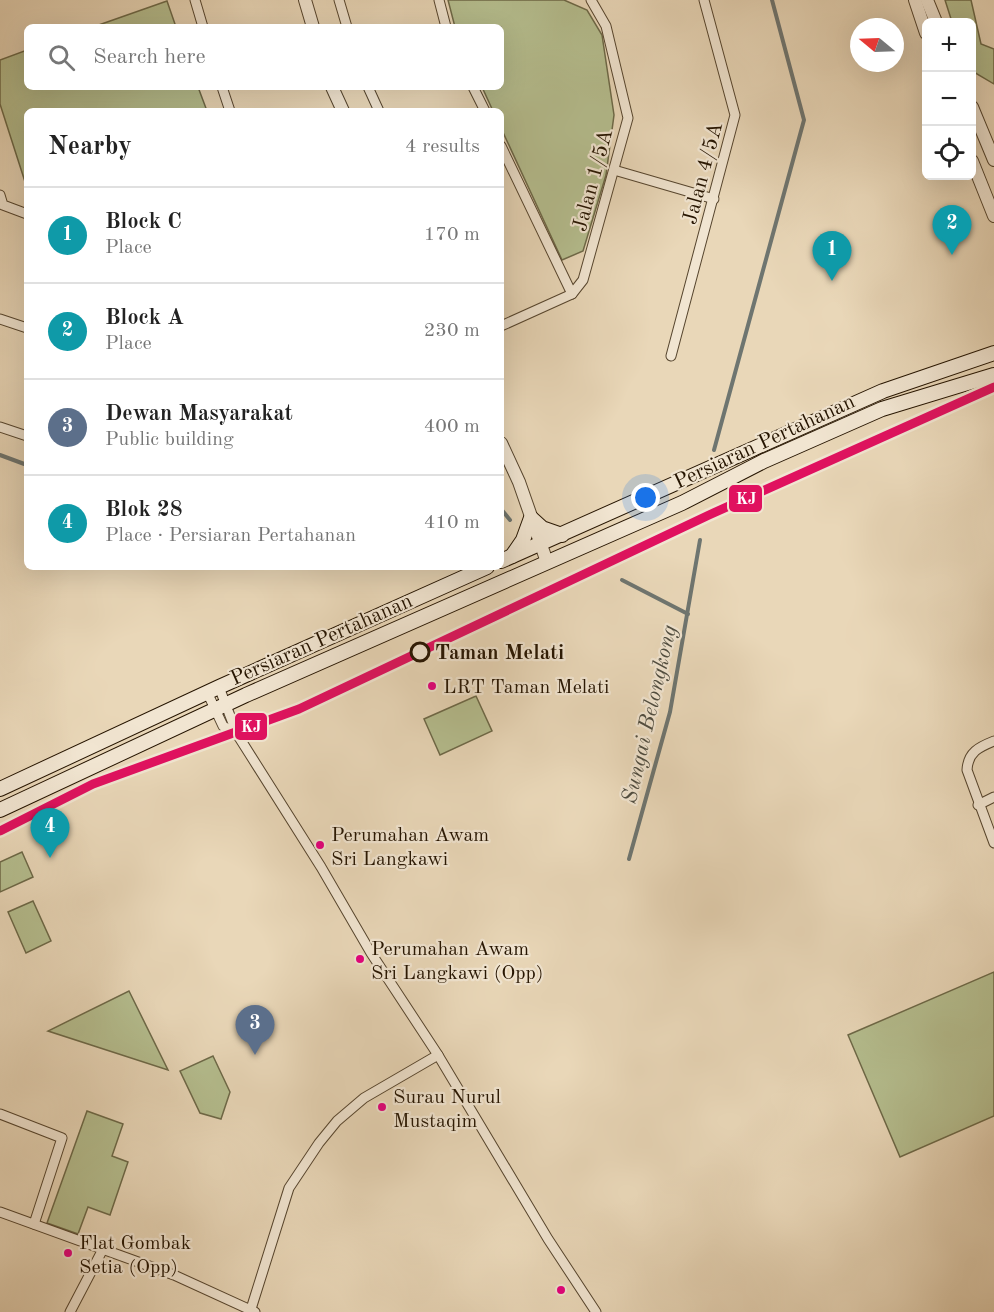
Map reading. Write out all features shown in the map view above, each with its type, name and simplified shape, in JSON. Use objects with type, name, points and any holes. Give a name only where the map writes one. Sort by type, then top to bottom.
[{"type":"main road","name":"Persiaran Pertahanan","points":[[506,559],[883,391],[994,354]]},
{"type":"main road","name":"Persiaran Pertahanan","points":[[0,810],[220,707],[682,503],[764,461],[882,409],[994,375]]},
{"type":"main road","points":[[506,559],[523,540],[531,518],[542,528],[562,535]]},
{"type":"main road","name":"Persiaran Pertahanan","points":[[0,789],[480,570]]},
{"type":"street","points":[[195,0],[202,24]]},
{"type":"street","points":[[305,0],[312,24]]},
{"type":"street","points":[[339,0],[346,24]]},
{"type":"street","points":[[439,0],[445,24]]},
{"type":"street","name":"Jalan 1/5A","points":[[572,294],[583,280],[628,118],[606,26],[591,0]]},
{"type":"street","name":"Jalan 4/5A","points":[[671,356],[735,115],[704,0]]},
{"type":"street","points":[[915,0],[922,19]]},
{"type":"street","points":[[927,0],[934,18]]},
{"type":"street","points":[[223,90],[229,108]]},
{"type":"street","points":[[333,90],[342,108]]},
{"type":"street","points":[[369,90],[378,108]]},
{"type":"street","points":[[474,90],[484,108]]},
{"type":"street","points":[[976,117],[994,160]]},
{"type":"street","points":[[504,152],[572,294],[504,325]]},
{"type":"street","points":[[614,170],[714,199]]},
{"type":"street","points":[[976,171],[994,216]]},
{"type":"street","points":[[0,195],[3,205],[24,213]]},
{"type":"street","points":[[0,319],[24,327]]},
{"type":"street","points":[[0,427],[24,435]]},
{"type":"street","points":[[504,450],[519,482],[547,562]]},
{"type":"street","points":[[213,690],[220,707],[371,952],[438,1054],[548,1239],[596,1312]]},
{"type":"street","points":[[994,741],[974,752],[968,759],[969,777],[994,843]]},
{"type":"street","points":[[978,804],[994,797]]},
{"type":"street","points":[[0,1212],[174,1275],[253,1310],[289,1188],[319,1143],[337,1121],[364,1098],[438,1054]]},
{"type":"street","points":[[0,1114],[62,1138],[34,1224]]},
{"type":"street","points":[[70,1312],[103,1249]]},
{"type":"green space","points":[[448,0],[564,0],[587,10],[602,35],[614,115],[606,175],[583,251],[562,260],[504,134],[504,108],[492,108],[483,90],[504,90],[504,24],[454,24]]},
{"type":"green space","points":[[945,0],[971,0],[975,18],[951,18]]},
{"type":"green space","points":[[167,1],[175,24],[102,24]]},
{"type":"green space","points":[[976,22],[981,44],[994,49],[994,84],[976,73]]},
{"type":"green space","points":[[24,51],[24,90],[199,90],[206,108],[24,108],[24,179],[0,104],[0,60]]},
{"type":"green space","points":[[476,696],[492,731],[440,755],[424,719]]},
{"type":"green space","points":[[22,852],[33,877],[0,892],[0,862]]},
{"type":"green space","points":[[33,901],[51,941],[26,953],[8,912]]},
{"type":"green space","points":[[994,972],[994,1116],[900,1157],[848,1035]]},
{"type":"green space","points":[[129,991],[168,1070],[48,1031]]},
{"type":"green space","points":[[213,1056],[230,1092],[221,1119],[200,1113],[180,1071]]},
{"type":"green space","points":[[87,1111],[123,1124],[112,1156],[128,1162],[110,1215],[88,1207],[78,1234],[47,1223]]},
{"type":"waterway","points":[[714,450],[804,120],[772,0]]},
{"type":"waterway","name":"Sungai Belongkong","points":[[0,455],[24,464]]},
{"type":"waterway","name":"Sungai Belongkong","points":[[504,513],[510,520]]},
{"type":"waterway","name":"Sungai Belongkong","points":[[629,859],[670,712],[700,540]]},
{"type":"waterway","name":"Sungai Belongkong","points":[[622,580],[688,614]]},
{"type":"transit line","name":"KJ","points":[[0,831],[93,784],[299,709],[709,515],[994,387]]},
{"type":"place","name":"Block A","points":[[952,255]]},
{"type":"place","name":"Block C","points":[[832,281]]},
{"type":"place","name":"Taman Melati","points":[[420,652]]},
{"type":"place","name":"LRT Taman Melati","points":[[432,686]]},
{"type":"place","name":"Perumahan Awam Sri Langkawi","points":[[320,845]]},
{"type":"place","name":"Blok 28","points":[[50,858]]},
{"type":"place","name":"Perumahan Awam Sri Langkawi (Opp)","points":[[360,959]]},
{"type":"place","name":"Dewan Masyarakat","points":[[255,1055]]},
{"type":"place","name":"Surau Nurul Mustaqim","points":[[382,1107]]},
{"type":"place","name":"Flat Gombak Setia (Opp)","points":[[68,1253]]}]
